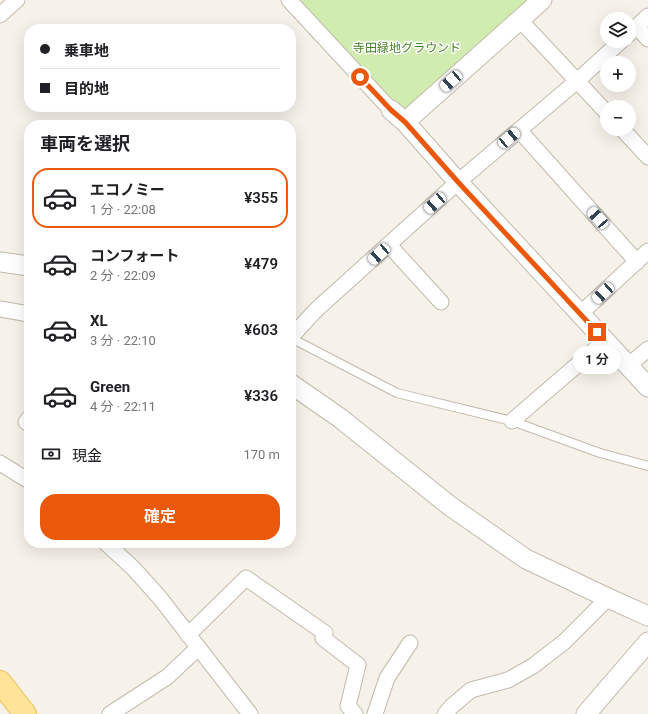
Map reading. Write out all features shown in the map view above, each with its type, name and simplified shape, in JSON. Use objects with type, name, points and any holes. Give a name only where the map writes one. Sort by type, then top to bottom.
[{"type":"main road","points":[[0,682],[25,714]]},
{"type":"street","points":[[0,15],[16,0]]},
{"type":"street","points":[[289,0],[648,387]]},
{"type":"street","points":[[398,116],[520,20],[542,0]]},
{"type":"street","points":[[636,27],[648,16]]},
{"type":"street","points":[[520,20],[600,106]]},
{"type":"street","points":[[636,32],[648,39]]},
{"type":"street","points":[[296,332],[317,309],[458,182],[577,81],[613,48]]},
{"type":"street","points":[[519,130],[637,262]]},
{"type":"street","points":[[628,136],[648,157]]},
{"type":"street","points":[[389,245],[440,302]]},
{"type":"street","points":[[580,314],[648,251]]},
{"type":"street","points":[[1,264],[24,266]]},
{"type":"street","points":[[0,309],[24,313]]},
{"type":"street","points":[[512,421],[605,341]]},
{"type":"street","points":[[628,366],[648,349]]},
{"type":"street","points":[[296,387],[340,418],[450,506],[526,559],[648,616]]},
{"type":"street","points":[[0,463],[24,477]]},
{"type":"street","points":[[111,548],[134,569],[160,598],[250,714]]},
{"type":"street","points":[[188,635],[246,578],[325,633],[323,638],[358,665],[348,706],[355,714]]},
{"type":"street","points":[[445,714],[471,690],[508,680],[533,666],[564,642],[608,598]]},
{"type":"street","points":[[586,714],[648,642]]},
{"type":"street","points":[[375,714],[387,678],[410,643]]},
{"type":"street","points":[[110,714],[167,677],[198,648]]},
{"type":"lane","points":[[296,340],[397,393],[512,421],[600,453],[648,466]]},
{"type":"green space","name":"寺田緑地グラウンド","points":[[296,0],[533,0],[404,116]]},
{"type":"route","points":[[360,77],[391,110],[405,122],[458,182],[597,332]]}]
